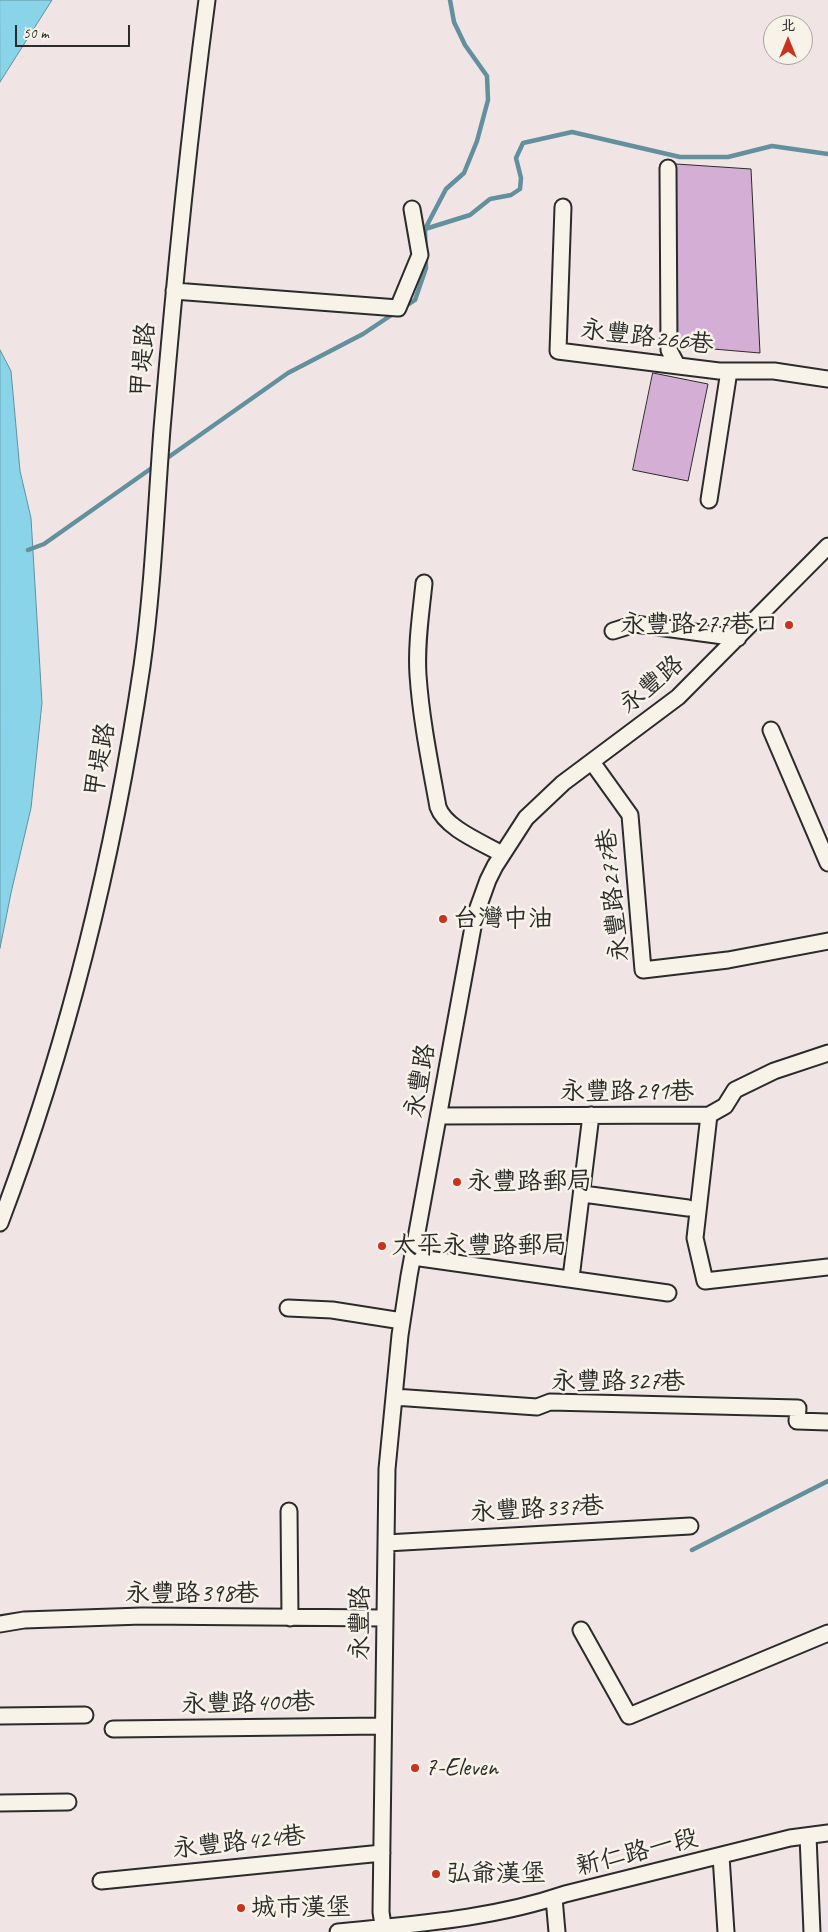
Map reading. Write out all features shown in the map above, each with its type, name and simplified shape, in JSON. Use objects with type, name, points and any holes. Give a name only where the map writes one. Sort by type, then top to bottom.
[{"type":"street","name":"甲堤路","points":[[0,1223],[54,1066],[79,977],[108,849],[142,666],[174,290],[194,96],[207,0]]},
{"type":"street","points":[[668,168],[669,350],[677,365]]},
{"type":"street","name":"永豐路266巷","points":[[563,207],[558,351],[729,370],[774,371],[828,379]]},
{"type":"street","name":"甲堤路","points":[[174,290],[398,308],[420,255],[412,209]]},
{"type":"street","name":"永豐路266巷","points":[[709,500],[729,370]]},
{"type":"street","name":"永豐路","points":[[384,1930],[381,1912],[387,1469],[402,1321],[475,916],[488,880],[502,854],[526,818],[563,783],[678,698],[828,546]]},
{"type":"street","points":[[424,583],[418,645],[418,675],[424,728],[438,807],[441,816],[455,828],[502,854]]},
{"type":"street","points":[[613,631],[635,624],[738,638]]},
{"type":"street","points":[[771,730],[828,863]]},
{"type":"street","name":"永豐路277巷","points":[[592,762],[630,815],[643,970],[728,960],[828,941]]},
{"type":"street","name":"永豐路291巷","points":[[438,1116],[708,1115],[724,1106],[735,1090],[774,1071],[828,1053]]},
{"type":"street","points":[[571,1278],[592,1115]]},
{"type":"street","points":[[708,1115],[695,1238],[704,1281],[828,1267]]},
{"type":"street","points":[[583,1194],[688,1208]]},
{"type":"street","points":[[413,1257],[668,1292]]},
{"type":"street","points":[[288,1308],[332,1310],[402,1321]]},
{"type":"street","name":"永豐路327巷","points":[[394,1397],[537,1407],[550,1402],[798,1408],[798,1421],[828,1422]]},
{"type":"street","points":[[289,1511],[290,1618]]},
{"type":"street","name":"永豐路337巷","points":[[386,1543],[690,1526]]},
{"type":"street","name":"永豐路398巷","points":[[0,1624],[24,1620],[142,1616],[385,1618]]},
{"type":"street","points":[[581,1630],[629,1716],[828,1633]]},
{"type":"street","points":[[0,1716],[85,1715]]},
{"type":"street","name":"永豐路400巷","points":[[113,1729],[383,1726]]},
{"type":"street","points":[[0,1803],[68,1802]]},
{"type":"street","name":"新仁路一段","points":[[338,1932],[384,1930],[480,1916],[539,1903],[790,1838],[828,1833]]},
{"type":"street","points":[[808,1836],[812,1932]]},
{"type":"street","name":"永豐路424巷","points":[[101,1882],[382,1853]]},
{"type":"street","points":[[721,1856],[726,1932]]},
{"type":"street","points":[[554,1898],[557,1932]]},
{"type":"water","points":[[0,0],[52,0],[0,82]]},
{"type":"water","points":[[0,350],[11,371],[20,471],[31,518],[42,703],[31,808],[0,948]]},
{"type":"building","points":[[676,164],[751,169],[760,353],[678,346]]},
{"type":"building","points":[[653,373],[708,384],[688,481],[633,470]]},
{"type":"waterway","points":[[403,308],[415,300],[426,268],[425,229],[446,189],[464,173],[477,141],[488,100],[487,76],[465,45],[454,22],[450,0]]},
{"type":"waterway","points":[[425,229],[470,215],[490,199],[511,195],[520,189],[521,178],[516,158],[523,143],[572,132],[680,157],[728,157],[772,146],[828,154]]},
{"type":"waterway","points":[[163,461],[288,373],[363,334],[396,312]]},
{"type":"waterway","points":[[28,550],[44,544],[156,465]]},
{"type":"waterway","points":[[692,1550],[828,1481]]},
{"type":"place","name":"永豐路277巷口","points":[[789,625]]},
{"type":"place","name":"台灣中油","points":[[443,919]]},
{"type":"place","name":"永豐路郵局","points":[[457,1182]]},
{"type":"place","name":"太平永豐路郵局","points":[[382,1246]]},
{"type":"place","name":"7-Eleven","points":[[415,1768]]},
{"type":"place","name":"弘爺漢堡","points":[[436,1874]]},
{"type":"place","name":"城市漢堡","points":[[241,1908]]}]
